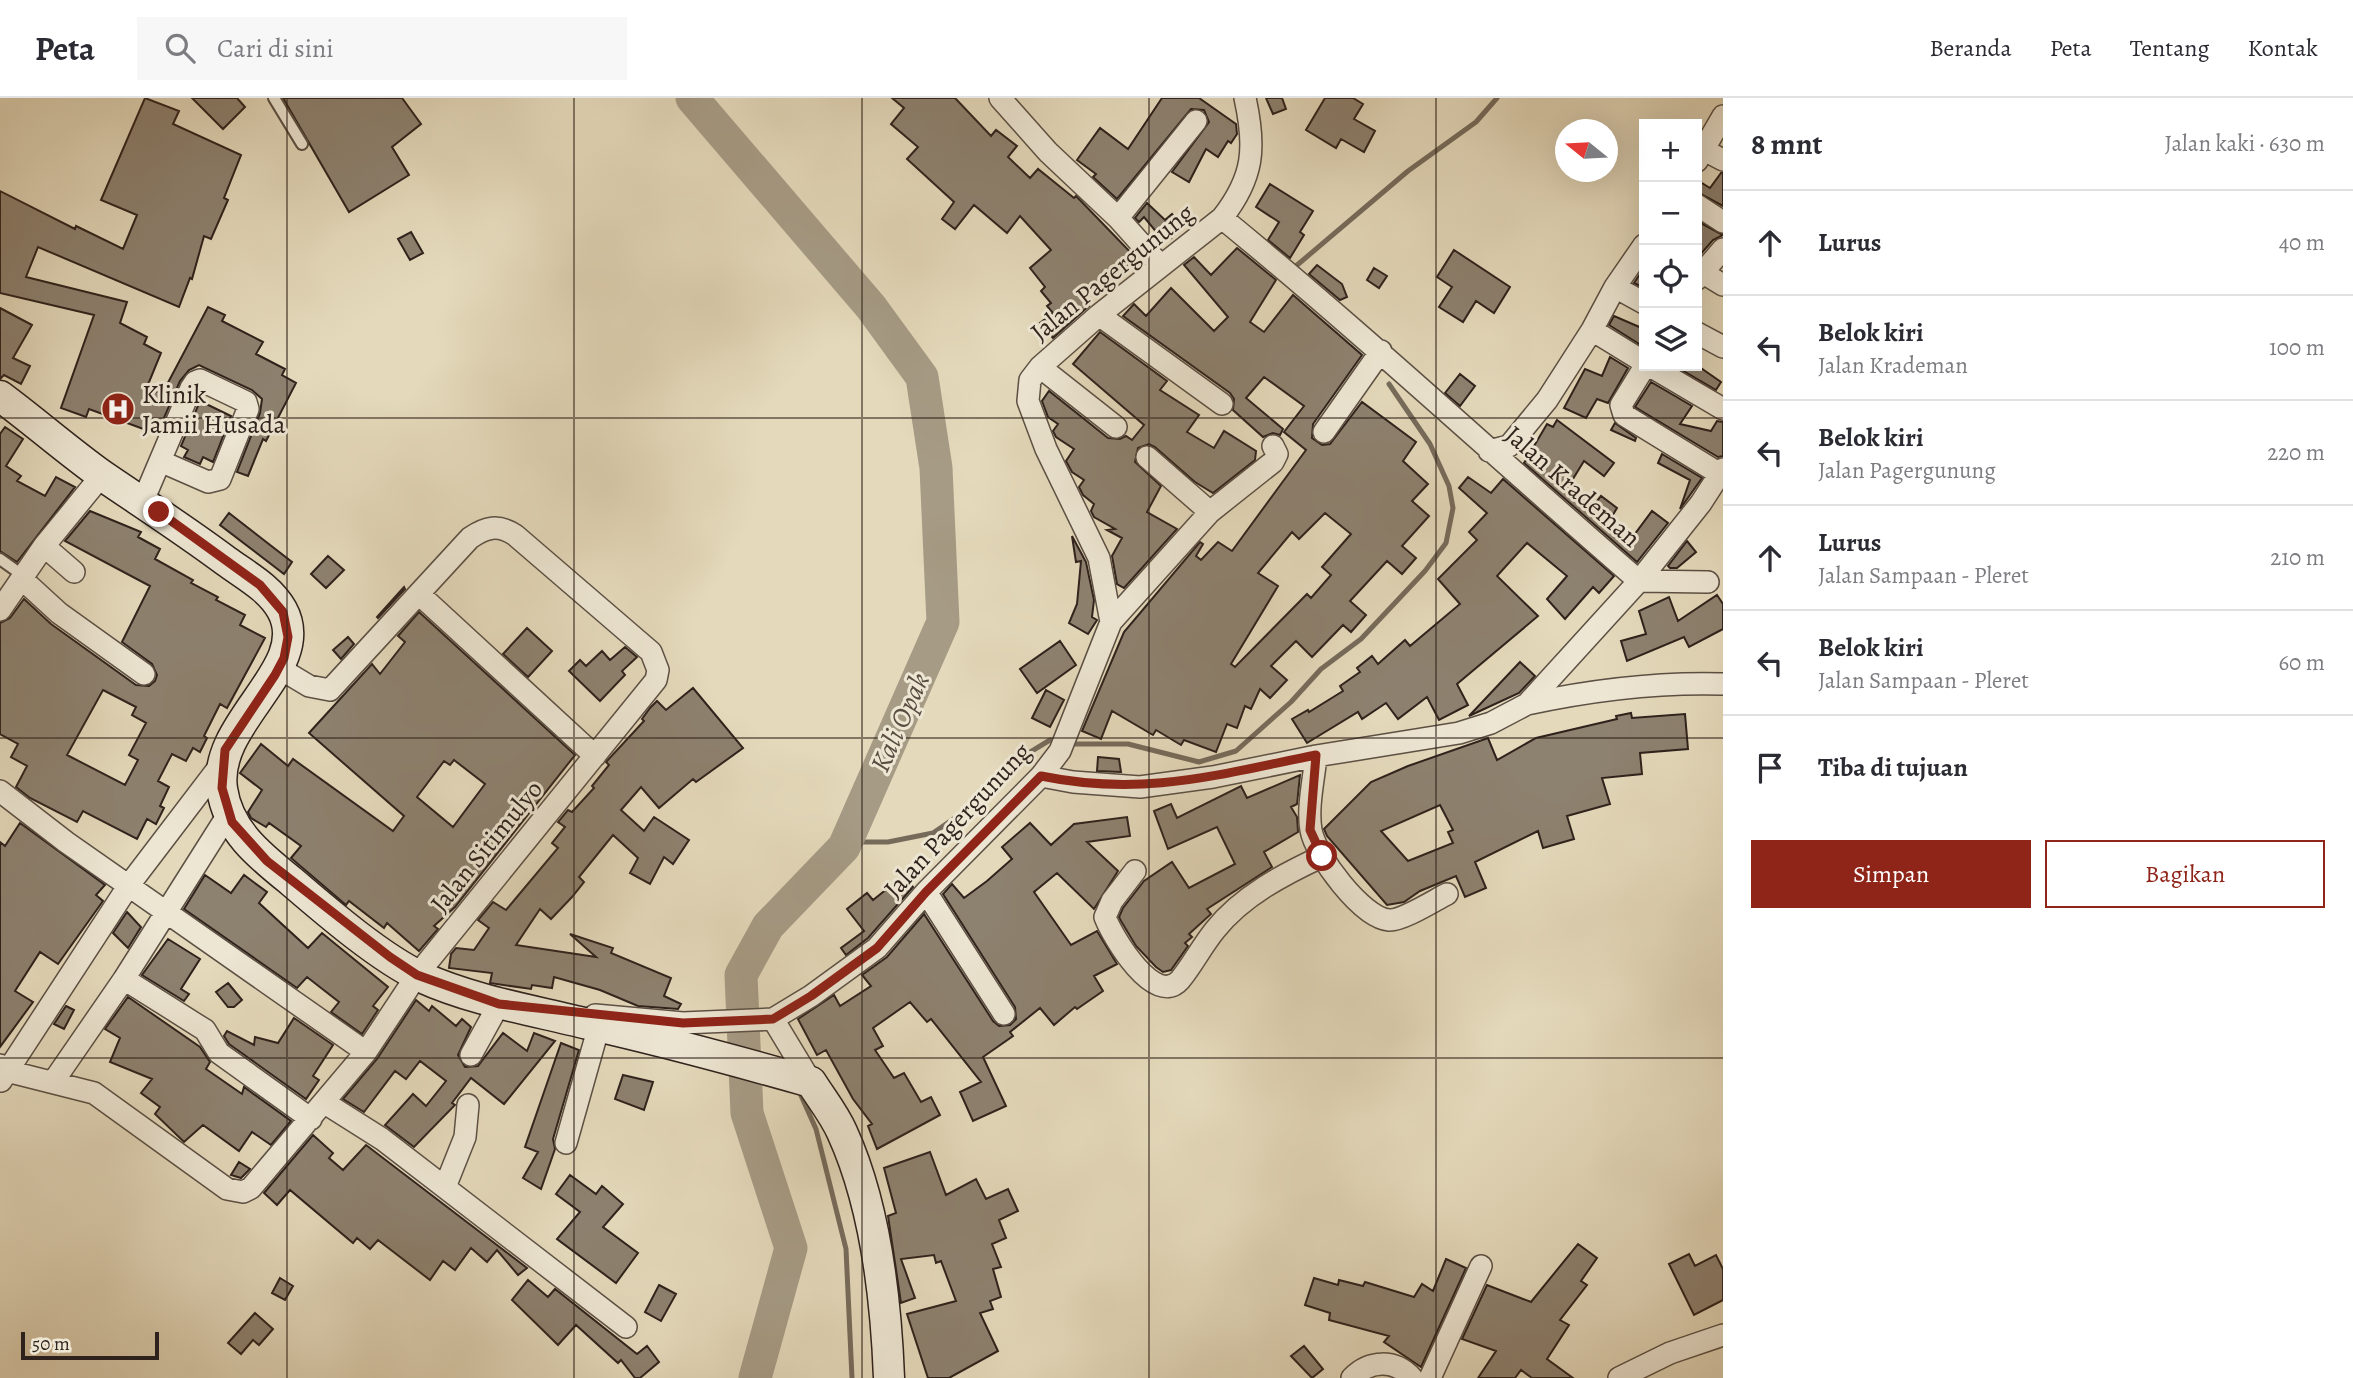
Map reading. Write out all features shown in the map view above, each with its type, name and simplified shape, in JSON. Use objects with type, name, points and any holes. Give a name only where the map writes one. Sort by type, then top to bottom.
[{"type":"main road","points":[[0,396],[102,475],[143,501],[274,598],[283,612],[288,637],[279,668],[229,742],[222,763],[222,788],[229,813],[244,839],[267,861],[368,942],[417,975],[513,1006],[599,1026],[684,1035],[798,1078],[842,1131],[875,1244],[883,1295],[889,1378]]},
{"type":"street","points":[[1000,98],[1048,152],[1118,218],[1160,265]]},
{"type":"street","name":"Jalan Pagergunung","points":[[513,1006],[684,1035],[765,1019],[811,996],[877,948],[926,892],[1041,776],[1063,742],[1111,622],[1099,558],[1046,449],[1028,401],[1030,380],[1040,367],[1099,315],[1222,218],[1248,177],[1252,134],[1245,98]]},
{"type":"street","points":[[1702,153],[1723,116]]},
{"type":"street","points":[[1118,218],[1196,121]]},
{"type":"street","points":[[1702,156],[1723,160]]},
{"type":"street","points":[[1702,208],[1723,222]]},
{"type":"street","name":"Jalan Krademan","points":[[1041,776],[1073,782],[1140,786],[1213,777],[1316,755],[1458,733],[1491,723],[1527,704],[1639,582],[1489,451],[1381,351],[1222,218]]},
{"type":"street","points":[[1702,269],[1723,248]]},
{"type":"street","points":[[1489,451],[1509,446],[1547,400],[1639,252]]},
{"type":"street","points":[[1702,275],[1723,285]]},
{"type":"street","points":[[1615,287],[1639,300]]},
{"type":"street","points":[[1099,315],[1222,404]]},
{"type":"street","points":[[1592,330],[1639,360]]},
{"type":"street","points":[[1702,336],[1723,347]]},
{"type":"street","points":[[1324,432],[1381,351]]},
{"type":"street","points":[[1040,367],[1116,427]]},
{"type":"street","points":[[1639,582],[1721,471],[1624,415],[1622,405],[1643,371]]},
{"type":"street","points":[[1657,371],[1723,409]]},
{"type":"street","points":[[143,501],[160,461],[195,382],[200,380],[246,402],[248,409],[220,479],[208,482],[160,461]]},
{"type":"street","points":[[1111,622],[1210,512],[1273,462],[1278,454],[1273,446]]},
{"type":"street","points":[[1147,457],[1210,512]]},
{"type":"street","points":[[0,610],[24,579],[44,546],[102,475]]},
{"type":"street","name":"Jalan Sitimulyo","points":[[19,1076],[94,1093],[235,1192],[251,1188],[318,1111],[366,1052],[417,975],[656,680],[658,670],[651,652],[507,530],[489,527],[470,538],[419,594]]},
{"type":"street","points":[[44,546],[74,572]]},
{"type":"street","points":[[24,579],[59,612],[144,674]]},
{"type":"street","points":[[1639,582],[1708,582]]},
{"type":"street","points":[[279,668],[309,686],[330,690],[419,594],[595,756]]},
{"type":"street","points":[[1527,704],[1601,689],[1685,682],[1723,684]]},
{"type":"street","points":[[1316,755],[1310,830],[1322,856],[1349,893],[1371,913],[1389,920],[1398,919],[1447,894]]},
{"type":"street","points":[[19,1076],[130,885],[222,763]]},
{"type":"street","points":[[0,792],[66,842],[366,1052]]},
{"type":"street","points":[[19,1076],[124,979],[229,813]]},
{"type":"street","points":[[1135,871],[1112,901],[1105,917],[1130,958],[1154,984],[1167,988],[1174,987],[1180,980],[1215,930],[1238,905],[1289,872],[1322,856]]},
{"type":"street","points":[[926,892],[1004,1014]]},
{"type":"street","points":[[124,979],[205,1030],[219,1053],[318,1111],[382,1139],[625,1327]]},
{"type":"street","points":[[471,1055],[513,1006]]},
{"type":"street","points":[[765,1019],[798,1078]]},
{"type":"street","points":[[566,1143],[599,1026]]},
{"type":"street","points":[[444,1187],[465,1137],[468,1105]]},
{"type":"street","points":[[1430,1378],[1481,1266]]},
{"type":"street","points":[[1619,1378],[1670,1353],[1723,1335]]},
{"type":"street","points":[[1352,1378],[1360,1370],[1382,1363],[1402,1368],[1412,1378]]},
{"type":"lane","points":[[274,98],[302,144]]},
{"type":"lane","points":[[0,559],[24,579]]},
{"type":"building","points":[[145,98],[179,111],[173,124],[241,155],[224,198],[228,200],[211,239],[204,236],[192,279],[190,278],[179,307],[38,247],[26,277],[127,302],[120,323],[147,337],[144,344],[161,353],[147,387],[162,394],[208,307],[225,315],[222,321],[263,342],[256,354],[285,369],[282,375],[296,383],[266,441],[263,439],[248,476],[237,472],[260,413],[262,399],[252,390],[199,365],[189,370],[180,381],[157,434],[89,409],[86,417],[61,408],[94,315],[0,293],[0,191],[75,229],[76,226],[123,249],[137,215],[101,200]]},
{"type":"building","points":[[192,98],[237,98],[245,107],[223,129]]},
{"type":"building","points":[[283,98],[402,98],[421,124],[392,147],[409,175],[349,212]]},
{"type":"building","points":[[892,98],[955,98],[991,136],[996,130],[1017,146],[1008,157],[1030,178],[1038,169],[1074,198],[1076,196],[1135,257],[1109,283],[1104,278],[1083,299],[1089,306],[1053,338],[1040,323],[1053,313],[1047,306],[1051,303],[1041,291],[1045,287],[1030,268],[1051,250],[1020,216],[1007,233],[974,205],[955,229],[942,219],[954,202],[907,159],[918,147],[891,124],[904,108]]},
{"type":"building","points":[[1162,98],[1199,98],[1236,124],[1237,134],[1231,143],[1228,141],[1218,157],[1206,149],[1189,182],[1172,172],[1209,122],[1204,110],[1191,109],[1117,199],[1093,177],[1096,174],[1077,160],[1100,128],[1128,149]]},
{"type":"building","points":[[1266,98],[1282,98],[1286,109],[1273,114]]},
{"type":"building","points":[[1325,98],[1353,98],[1363,104],[1354,119],[1375,131],[1364,152],[1341,139],[1336,148],[1306,130]]},
{"type":"building","points":[[1723,173],[1723,206],[1702,195],[1702,183],[1710,188]]},
{"type":"building","points":[[1270,184],[1313,211],[1300,232],[1304,235],[1290,258],[1268,240],[1279,222],[1256,207]]},
{"type":"building","points":[[1147,203],[1165,220],[1172,214],[1183,228],[1169,240],[1163,240],[1144,217],[1139,222],[1135,218]]},
{"type":"building","points":[[1702,224],[1723,235],[1713,240],[1702,253]]},
{"type":"building","points":[[411,232],[423,253],[410,260],[398,239]]},
{"type":"building","points":[[1237,248],[1276,280],[1250,322],[1264,332],[1293,295],[1362,355],[1313,424],[1312,438],[1322,445],[1330,444],[1362,402],[1416,442],[1403,461],[1428,484],[1412,501],[1429,516],[1402,546],[1416,558],[1402,574],[1387,561],[1350,601],[1366,615],[1351,632],[1343,625],[1312,657],[1296,641],[1271,666],[1287,680],[1270,698],[1260,689],[1251,709],[1245,706],[1237,728],[1227,724],[1216,752],[1184,740],[1181,745],[1156,730],[1153,735],[1112,711],[1101,739],[1082,731],[1124,632],[1200,542],[1203,544],[1196,556],[1201,560],[1218,542],[1232,551],[1306,450],[1284,432],[1304,406],[1264,377],[1246,398],[1283,429],[1280,435],[1273,433],[1263,437],[1233,410],[1234,399],[1230,393],[1123,316],[1134,304],[1146,316],[1171,288],[1214,331],[1228,317],[1184,265],[1194,257],[1211,275]],"holes":[[[1325,513],[1351,534],[1322,567],[1331,575],[1311,598],[1307,594],[1235,667],[1231,664],[1278,586],[1258,573],[1292,532],[1299,539]]]},
{"type":"building","points":[[1454,250],[1510,287],[1494,313],[1476,301],[1463,322],[1439,307],[1452,287],[1437,277]]},
{"type":"building","points":[[1317,265],[1342,284],[1347,297],[1340,300],[1309,274]]},
{"type":"building","points":[[1374,268],[1387,276],[1379,288],[1367,280]]},
{"type":"building","points":[[0,308],[32,325],[13,358],[30,366],[21,384],[4,375],[0,379]]},
{"type":"building","points":[[1614,316],[1639,327],[1639,344],[1609,325]]},
{"type":"building","points":[[1100,332],[1167,381],[1160,390],[1199,415],[1187,432],[1214,448],[1224,431],[1256,451],[1255,460],[1213,493],[1195,482],[1155,447],[1149,444],[1138,448],[1135,462],[1161,486],[1147,512],[1177,529],[1124,588],[1117,584],[1112,556],[1122,538],[1107,530],[1115,529],[1094,517],[1091,511],[1094,504],[1083,495],[1079,487],[1084,480],[1072,472],[1066,461],[1074,449],[1056,437],[1053,431],[1058,424],[1048,417],[1042,401],[1049,391],[1108,438],[1120,439],[1126,436],[1132,440],[1144,425],[1073,364]]},
{"type":"building","points":[[1610,357],[1628,368],[1608,403],[1597,399],[1586,418],[1564,408],[1585,369],[1602,376]]},
{"type":"building","points":[[1702,369],[1721,382],[1716,390],[1684,371],[1702,371]]},
{"type":"building","points":[[1460,374],[1475,386],[1460,406],[1445,393]]},
{"type":"building","points":[[1651,382],[1692,406],[1680,424],[1711,431],[1717,421],[1723,422],[1723,456],[1718,457],[1635,407]]},
{"type":"building","points":[[200,401],[231,416],[213,462],[203,457],[200,464],[184,457],[188,450],[181,446]]},
{"type":"building","points":[[1557,420],[1614,463],[1604,476],[1584,461],[1568,487],[1593,506],[1601,496],[1617,508],[1611,518],[1634,535],[1652,511],[1668,523],[1637,562],[1524,463],[1547,424],[1553,427]]},
{"type":"building","points":[[1615,423],[1636,438],[1635,441],[1611,430]]},
{"type":"building","points":[[5,427],[23,439],[6,466],[21,476],[17,481],[45,496],[56,477],[75,487],[17,562],[0,551],[0,434]]},
{"type":"building","points":[[1662,454],[1702,478],[1680,509],[1690,480],[1658,463]]},
{"type":"building","points":[[1468,477],[1491,493],[1503,479],[1614,576],[1599,593],[1593,587],[1565,619],[1547,599],[1567,576],[1527,543],[1497,576],[1538,616],[1457,684],[1468,705],[1439,720],[1427,697],[1398,719],[1386,703],[1362,719],[1358,712],[1307,743],[1292,719],[1343,691],[1340,686],[1360,672],[1357,668],[1372,656],[1378,664],[1405,640],[1410,646],[1460,604],[1438,579],[1477,540],[1469,532],[1487,513],[1459,488]]},
{"type":"building","points":[[90,511],[141,532],[138,537],[160,549],[155,559],[193,580],[191,583],[218,597],[216,600],[245,615],[240,625],[265,638],[227,708],[220,704],[204,736],[207,738],[200,752],[193,748],[186,761],[172,754],[158,781],[169,787],[160,806],[164,808],[156,824],[147,819],[137,839],[83,811],[77,822],[30,798],[16,787],[27,766],[11,757],[18,744],[0,734],[0,623],[10,618],[24,599],[51,624],[136,685],[149,686],[155,681],[157,675],[152,664],[122,642],[150,586],[65,541]],"holes":[[[103,690],[136,707],[132,715],[146,723],[129,755],[138,760],[125,785],[67,755]]]},
{"type":"building","points":[[229,513],[292,562],[284,574],[220,525]]},
{"type":"building","points":[[1072,536],[1086,562],[1094,600],[1092,617],[1097,620],[1088,634],[1069,623],[1077,604],[1081,561],[1076,562]]},
{"type":"building","points":[[1687,541],[1696,552],[1677,568],[1670,568],[1668,566]]},
{"type":"building","points":[[328,556],[344,570],[326,588],[311,574]]},
{"type":"building","points":[[404,587],[405,589],[378,618],[377,617]]},
{"type":"building","points":[[1717,595],[1723,604],[1723,629],[1689,647],[1684,637],[1627,661],[1621,641],[1646,634],[1639,611],[1669,597],[1678,621]]},
{"type":"building","points":[[419,612],[575,755],[455,907],[434,926],[438,929],[419,951],[387,923],[384,928],[349,901],[346,905],[291,858],[301,846],[269,823],[266,827],[251,818],[248,812],[262,790],[240,773],[261,744],[288,766],[293,759],[393,831],[404,816],[309,733],[372,664],[380,674],[405,642],[398,636]],"holes":[[[454,760],[485,784],[453,827],[417,797],[444,761],[450,765]]]},
{"type":"building","points":[[527,628],[552,651],[528,677],[503,654]]},
{"type":"building","points":[[348,637],[354,644],[341,659],[333,650]]},
{"type":"building","points":[[1060,641],[1076,665],[1037,693],[1020,669]]},
{"type":"building","points":[[625,647],[637,657],[622,671],[625,675],[600,701],[569,671],[580,660],[586,666],[602,651],[610,660]]},
{"type":"building","points":[[1520,662],[1535,676],[1519,693],[1469,716]]},
{"type":"building","points":[[693,688],[743,748],[696,782],[693,779],[659,808],[641,787],[621,810],[644,831],[654,817],[689,840],[673,864],[664,857],[650,884],[630,873],[638,858],[613,835],[579,877],[584,882],[572,897],[551,919],[540,909],[516,945],[596,957],[570,934],[613,948],[611,953],[671,978],[664,996],[681,1004],[678,1009],[638,1006],[600,990],[554,977],[552,988],[532,985],[531,989],[490,983],[492,973],[449,968],[451,954],[456,948],[474,950],[489,928],[478,920],[493,902],[506,910],[558,848],[552,843],[565,827],[558,822],[568,810],[572,812],[594,788],[592,786],[609,765],[606,762],[644,721],[642,719],[650,708],[657,701],[666,710]]},
{"type":"building","points":[[1046,690],[1064,700],[1050,727],[1032,718]]},
{"type":"building","points":[[1631,713],[1632,718],[1685,714],[1688,749],[1640,753],[1642,774],[1602,778],[1610,804],[1567,816],[1574,839],[1543,848],[1538,831],[1475,862],[1486,888],[1465,897],[1456,876],[1420,891],[1404,902],[1387,905],[1327,836],[1324,829],[1371,782],[1408,766],[1488,738],[1497,760],[1536,738],[1617,719],[1616,716]],"holes":[[[1440,805],[1453,830],[1448,832],[1453,843],[1408,861],[1381,831]]]},
{"type":"building","points":[[1098,757],[1119,759],[1121,772],[1097,771]]},
{"type":"building","points":[[1300,775],[1297,804],[1291,807],[1297,817],[1298,832],[1264,852],[1272,867],[1207,909],[1211,914],[1189,934],[1192,937],[1185,943],[1188,946],[1171,970],[1163,972],[1156,967],[1136,946],[1121,921],[1119,917],[1123,908],[1144,881],[1172,862],[1189,888],[1235,864],[1217,827],[1168,849],[1154,811],[1171,804],[1177,818],[1241,786],[1247,798]]},
{"type":"building","points":[[1127,817],[1130,836],[1087,842],[1118,871],[1094,909],[1057,873],[1034,892],[1071,945],[1097,931],[1117,964],[1094,976],[1103,991],[1077,1009],[1075,1007],[1054,1025],[1040,1008],[1010,1032],[1013,1036],[983,1057],[1006,1106],[973,1121],[960,1092],[981,1082],[931,1019],[927,1022],[910,1002],[873,1028],[883,1046],[875,1050],[894,1078],[904,1073],[921,1102],[931,1097],[940,1115],[877,1149],[868,1126],[872,1124],[853,1099],[826,1050],[817,1055],[798,1019],[834,995],[840,1006],[871,986],[862,975],[887,957],[924,914],[993,1021],[999,1026],[1010,1025],[1016,1019],[1015,1007],[943,894],[952,884],[964,898],[987,881],[1012,859],[1002,847],[1030,823],[1051,845],[1074,824]]},
{"type":"building","points":[[20,823],[105,885],[96,895],[103,901],[58,964],[40,952],[15,991],[33,1002],[0,1047],[0,842],[5,846]]},
{"type":"building","points":[[205,875],[231,893],[244,875],[267,892],[259,903],[308,948],[322,933],[388,987],[373,1006],[378,1010],[362,1034],[331,1012],[339,1002],[307,977],[297,988],[184,909]]},
{"type":"building","points":[[903,876],[913,887],[868,938],[846,955],[841,948],[864,931],[847,909],[867,893],[873,900]]},
{"type":"building","points":[[127,912],[141,927],[128,948],[113,933]]},
{"type":"building","points":[[168,939],[200,959],[181,989],[189,994],[184,1001],[142,975]]},
{"type":"building","points":[[228,983],[242,1000],[234,1007],[228,1007],[216,992]]},
{"type":"building","points":[[128,997],[200,1047],[210,1062],[206,1069],[242,1094],[244,1087],[291,1121],[271,1145],[252,1132],[239,1151],[203,1125],[184,1142],[155,1114],[160,1107],[141,1093],[152,1079],[110,1062],[120,1038],[105,1029]]},
{"type":"building","points":[[416,1000],[429,1011],[432,1006],[456,1026],[462,1019],[471,1027],[458,1055],[465,1067],[478,1066],[503,1033],[527,1051],[534,1033],[555,1041],[504,1104],[471,1078],[452,1103],[455,1105],[414,1147],[385,1125],[413,1094],[426,1106],[446,1081],[420,1061],[406,1079],[395,1071],[364,1112],[343,1099],[377,1059]]},
{"type":"building","points":[[66,1006],[74,1010],[64,1029],[54,1024]]},
{"type":"building","points":[[294,1018],[333,1045],[313,1076],[319,1080],[306,1099],[229,1044],[224,1036],[227,1031],[254,1045],[255,1037],[278,1043]]},
{"type":"building","points":[[561,1043],[579,1050],[553,1139],[555,1149],[541,1189],[523,1178],[538,1152],[525,1147]]},
{"type":"building","points":[[623,1075],[653,1082],[644,1110],[615,1099]]},
{"type":"building","points":[[313,1135],[333,1153],[329,1158],[343,1170],[366,1145],[527,1268],[518,1275],[497,1250],[487,1262],[471,1248],[455,1270],[443,1261],[430,1280],[378,1240],[370,1249],[357,1238],[353,1243],[290,1190],[277,1205],[264,1193]]},
{"type":"building","points":[[930,1152],[946,1195],[976,1179],[986,1199],[1008,1189],[1018,1211],[999,1220],[1006,1238],[992,1244],[1001,1267],[993,1269],[1001,1297],[990,1301],[993,1309],[980,1313],[998,1351],[949,1378],[928,1378],[907,1314],[956,1301],[941,1261],[936,1263],[934,1255],[901,1259],[915,1298],[901,1303],[888,1216],[896,1213],[884,1168]]},
{"type":"building","points":[[239,1162],[250,1169],[241,1178],[231,1175]]},
{"type":"building","points":[[570,1175],[596,1194],[602,1186],[623,1204],[603,1227],[638,1253],[616,1283],[557,1239],[580,1212],[556,1194]]},
{"type":"building","points":[[1578,1244],[1597,1258],[1581,1281],[1587,1285],[1560,1320],[1569,1325],[1547,1359],[1573,1378],[1532,1378],[1521,1370],[1515,1378],[1478,1378],[1496,1351],[1462,1339],[1487,1285],[1531,1302]]},
{"type":"building","points":[[1689,1254],[1695,1266],[1716,1255],[1723,1269],[1723,1300],[1694,1315],[1669,1264]]},
{"type":"building","points":[[1446,1259],[1466,1268],[1421,1367],[1384,1342],[1389,1336],[1329,1320],[1330,1313],[1305,1305],[1314,1278],[1338,1285],[1339,1280],[1363,1286],[1365,1282],[1414,1297],[1422,1284],[1433,1291]]},
{"type":"building","points":[[280,1278],[293,1286],[285,1300],[272,1293]]},
{"type":"building","points":[[528,1280],[548,1297],[555,1289],[637,1354],[647,1346],[659,1362],[640,1378],[635,1378],[621,1360],[618,1363],[576,1325],[558,1345],[512,1300]]},
{"type":"building","points":[[659,1285],[676,1294],[661,1321],[645,1312]]},
{"type":"building","points":[[255,1313],[273,1329],[259,1345],[253,1340],[241,1354],[228,1343]]},
{"type":"building","points":[[1304,1346],[1323,1369],[1312,1378],[1291,1356]]},
{"type":"waterway","name":"Kali Opak","points":[[692,98],[871,307],[922,377],[936,468],[943,622],[844,847],[768,926],[741,975],[747,1113],[791,1248],[755,1378]]},
{"type":"waterway","points":[[1296,266],[1408,171],[1476,122],[1497,98]]},
{"type":"waterway","points":[[1069,744],[1128,744],[1199,762],[1236,751],[1291,702],[1321,669],[1361,639],[1425,571],[1446,543],[1453,508],[1449,486],[1430,444],[1389,384]]},
{"type":"waterway","points":[[846,842],[888,842],[933,833],[962,813],[1004,768],[1050,740],[1060,742]]},
{"type":"waterway","points":[[799,1091],[816,1129],[846,1249],[852,1378]]},
{"type":"place","name":"Klinik Jamii Husada","points":[[118,409]]},
{"type":"route","points":[[159,512],[260,585],[274,598],[286,622],[288,637],[284,658],[225,750],[222,788],[232,822],[244,839],[267,861],[390,957],[417,975],[447,988],[499,1004],[683,1023],[773,1019],[811,996],[877,948],[926,892],[1041,776],[1110,786],[1140,786],[1213,777],[1316,755],[1310,830],[1322,856]]}]
